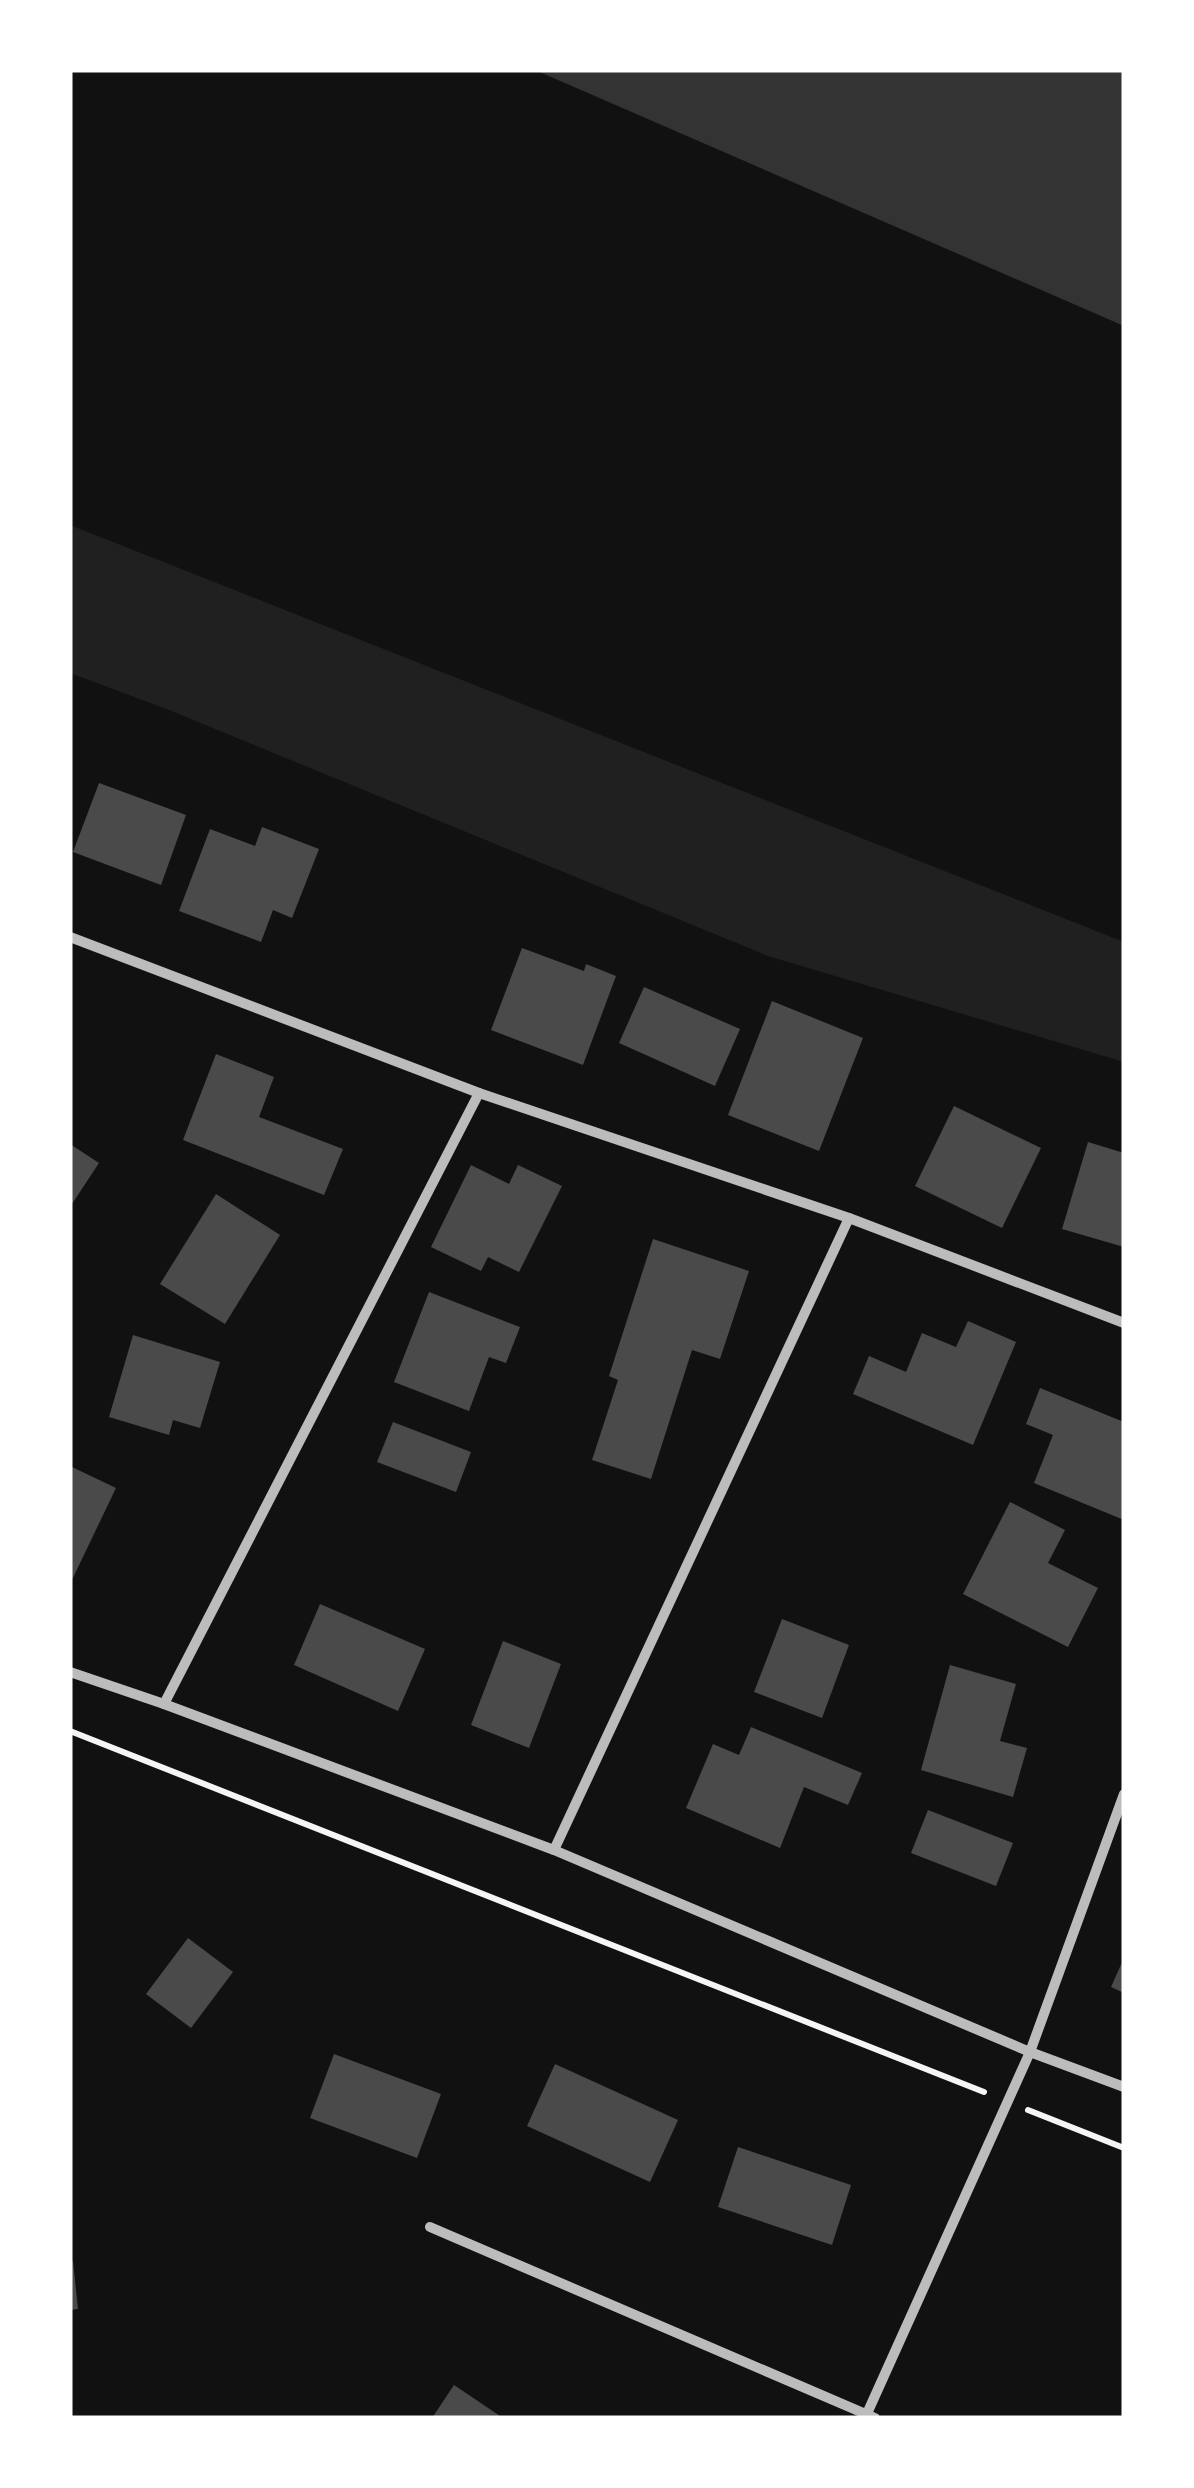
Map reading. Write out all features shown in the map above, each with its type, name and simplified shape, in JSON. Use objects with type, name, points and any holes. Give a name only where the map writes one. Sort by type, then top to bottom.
[{"type":"street","points":[[70,938],[479,1094],[849,1218],[1124,1323]]},
{"type":"street","points":[[164,1704],[479,1094]]},
{"type":"street","points":[[554,1850],[849,1218]]},
{"type":"street","points":[[70,1672],[554,1850],[1030,2052],[1124,2087]]},
{"type":"street","points":[[430,2227],[869,2417],[1030,2052],[1124,1794]]},
{"type":"path","points":[[70,1731],[1124,2148]]},
{"type":"shaded area","points":[[535,70],[1124,70],[1124,326]]},
{"type":"shaded area","points":[[70,525],[1124,942],[1124,1062],[768,956],[70,673]]},
{"type":"building","points":[[99,783],[186,815],[161,885],[73,852]]},
{"type":"building","points":[[262,827],[319,849],[292,918],[273,910],[261,942],[179,911],[210,829],[255,846]]},
{"type":"building","points":[[522,948],[584,971],[586,964],[616,976],[583,1065],[491,1030]]},
{"type":"building","points":[[644,987],[740,1029],[715,1086],[619,1043]]},
{"type":"building","points":[[772,1001],[863,1038],[819,1151],[728,1115]]},
{"type":"building","points":[[216,1054],[274,1077],[259,1117],[343,1149],[324,1195],[183,1140]]},
{"type":"building","points":[[954,1106],[1041,1148],[1002,1228],[915,1186]]},
{"type":"building","points":[[1088,1142],[1124,1153],[1124,1247],[1062,1229]]},
{"type":"building","points":[[70,1144],[99,1163],[70,1207]]},
{"type":"building","points":[[471,1165],[509,1184],[518,1165],[562,1186],[519,1272],[488,1257],[481,1271],[431,1247]]},
{"type":"building","points":[[216,1194],[280,1235],[225,1324],[160,1284]]},
{"type":"building","points":[[653,1239],[749,1271],[720,1359],[692,1350],[651,1479],[592,1460],[618,1380],[609,1376]]},
{"type":"building","points":[[429,1292],[520,1327],[506,1363],[489,1357],[469,1411],[394,1382]]},
{"type":"building","points":[[968,1321],[1016,1342],[973,1445],[853,1394],[869,1356],[906,1372],[922,1333],[956,1347]]},
{"type":"building","points":[[133,1335],[220,1362],[200,1428],[173,1420],[169,1435],[109,1417]]},
{"type":"building","points":[[1040,1388],[1124,1422],[1124,1520],[1034,1483],[1053,1435],[1026,1424]]},
{"type":"building","points":[[393,1422],[471,1452],[456,1492],[377,1462]]},
{"type":"building","points":[[72,1467],[116,1488],[70,1584],[70,1472]]},
{"type":"building","points":[[1010,1502],[1065,1530],[1048,1563],[1098,1588],[1068,1647],[963,1594]]},
{"type":"building","points":[[320,1604],[425,1649],[398,1711],[294,1665]]},
{"type":"building","points":[[782,1619],[849,1645],[822,1718],[754,1692]]},
{"type":"building","points":[[503,1641],[561,1664],[529,1748],[471,1725]]},
{"type":"building","points":[[950,1665],[1016,1684],[1000,1741],[1027,1748],[1013,1797],[921,1770]]},
{"type":"building","points":[[751,1727],[862,1773],[848,1805],[804,1787],[780,1848],[686,1808],[713,1744],[739,1755]]},
{"type":"building","points":[[928,1810],[1013,1843],[996,1886],[911,1853]]},
{"type":"building","points":[[188,1938],[233,1972],[191,2028],[146,1994]]},
{"type":"building","points":[[1124,1958],[1124,1993],[1111,1987]]},
{"type":"building","points":[[334,2054],[441,2094],[417,2158],[310,2118]]},
{"type":"building","points":[[555,2064],[678,2120],[650,2182],[527,2126]]},
{"type":"building","points":[[738,2147],[851,2185],[832,2245],[718,2207]]},
{"type":"building","points":[[70,2261],[78,2309],[70,2310]]},
{"type":"building","points":[[454,2385],[503,2418],[432,2418]]}]
